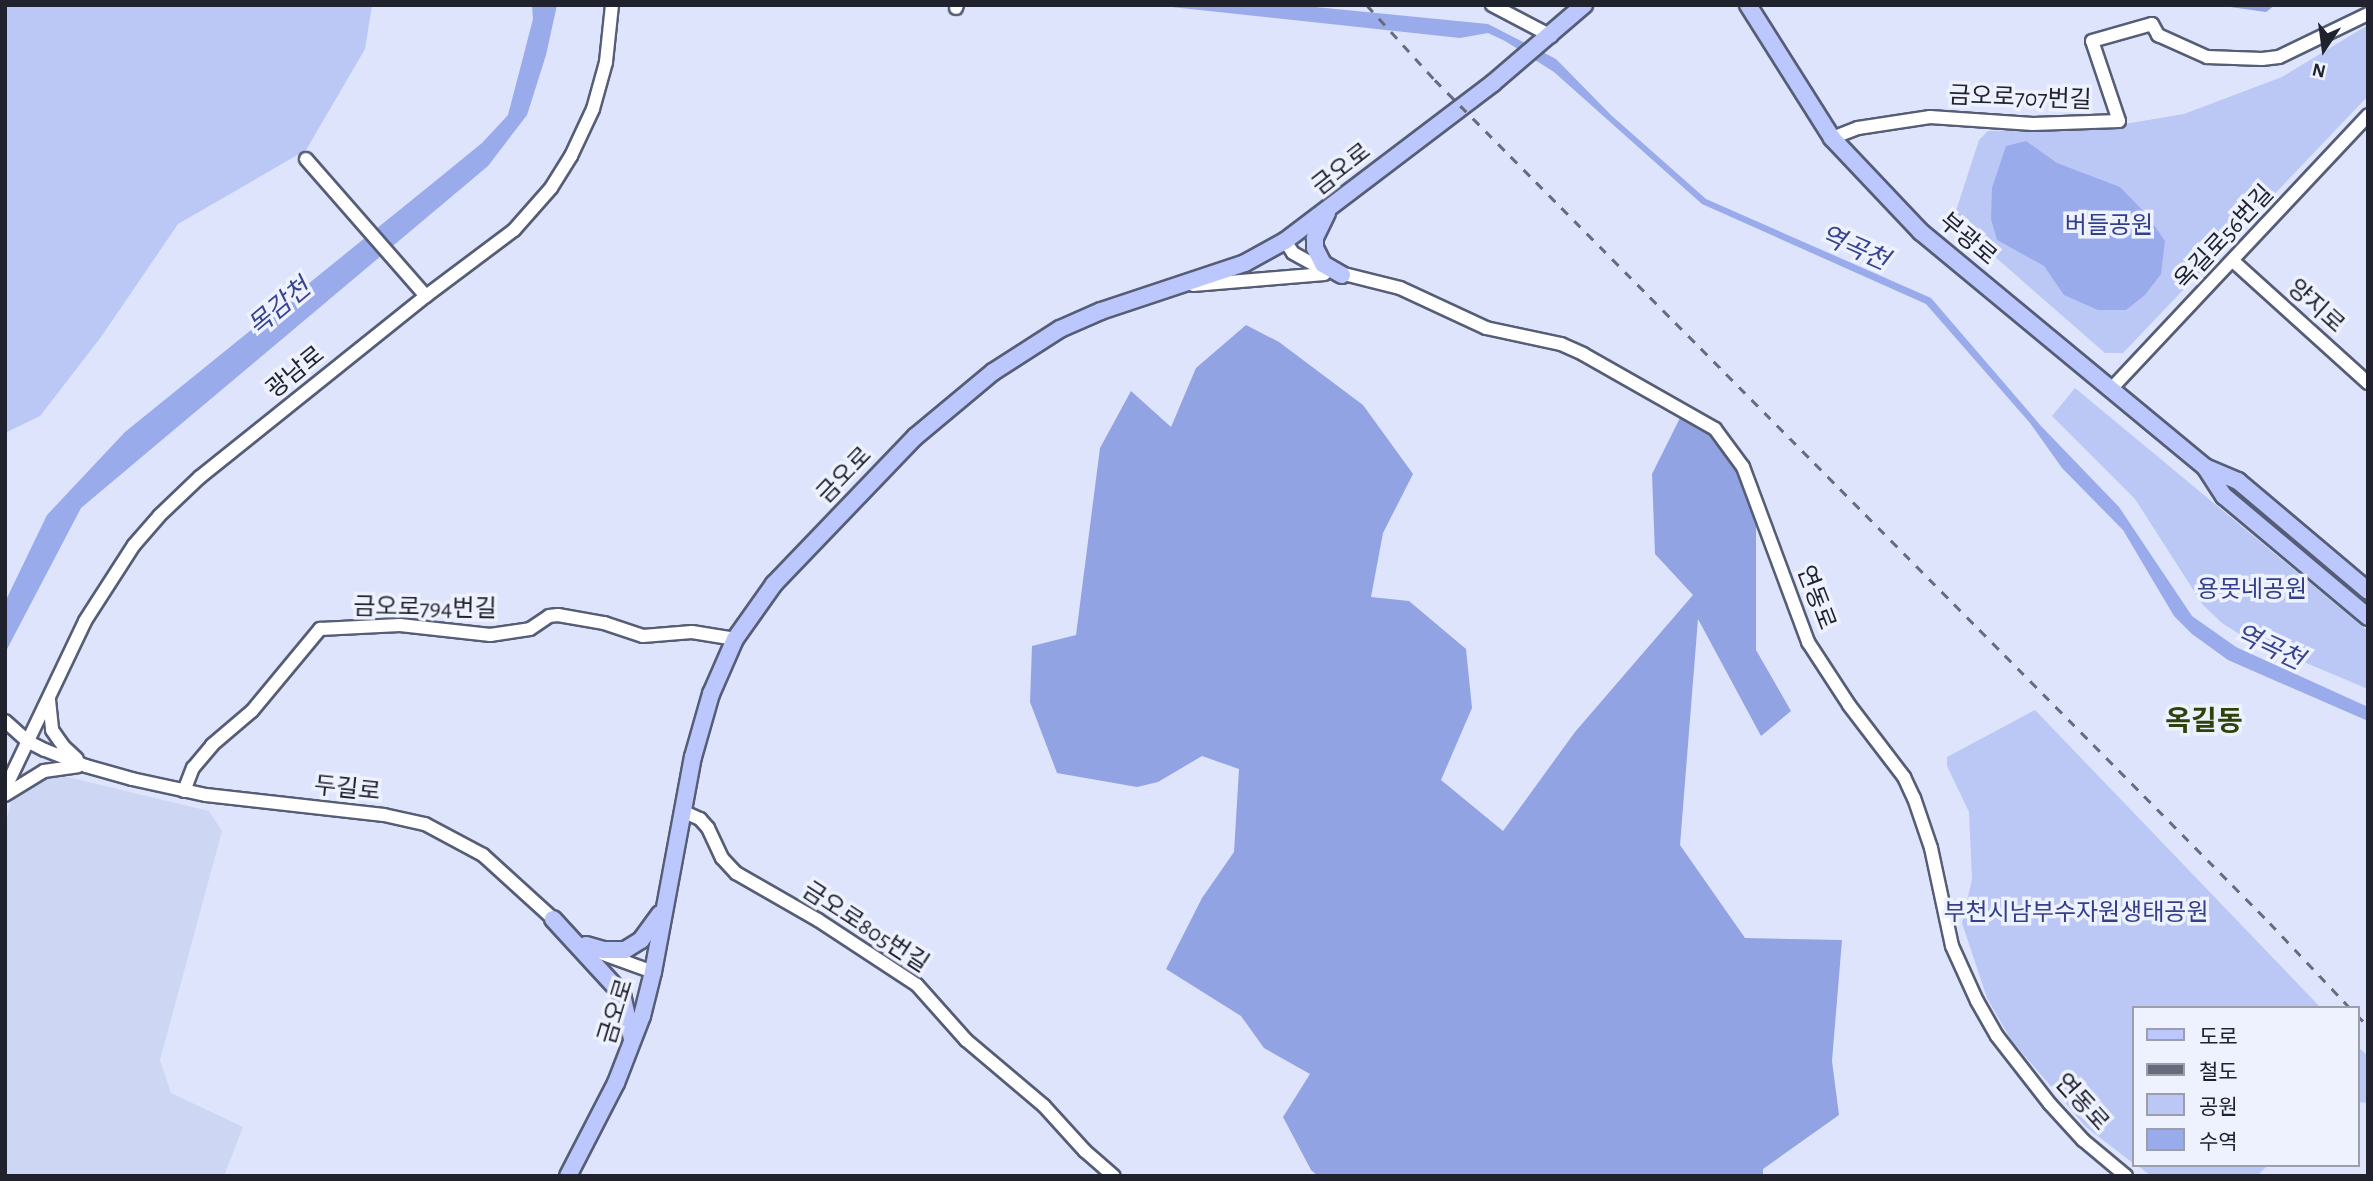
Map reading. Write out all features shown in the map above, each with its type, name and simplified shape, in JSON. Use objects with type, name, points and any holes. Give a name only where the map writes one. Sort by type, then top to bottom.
[{"type":"main road","points":[[1548,38],[1584,5]]},
{"type":"main road","name":"부광로","points":[[1748,5],[1832,138],[1921,232],[2205,467],[2224,496],[2368,617]]},
{"type":"main road","name":"금오로","points":[[569,1176],[632,1044],[653,972],[682,811],[702,721],[719,672],[754,609],[805,550],[915,437],[993,372],[1060,330],[1101,311],[1245,263],[1285,241],[1548,38]]},
{"type":"main road","points":[[1328,210],[1315,238],[1315,248],[1323,264],[1342,275]]},
{"type":"main road","name":"부광로","points":[[2205,467],[2238,481],[2364,582]]},
{"type":"main road","points":[[586,944],[615,951],[634,946],[650,931],[665,906]]},
{"type":"main road","points":[[553,919],[622,994],[629,1016],[632,1044]]},
{"type":"street","name":"광남로","points":[[5,789],[96,602],[134,545],[159,516],[200,477],[426,296],[514,230],[562,171],[587,125],[602,80],[612,5]]},
{"type":"street","points":[[1492,5],[1548,38]]},
{"type":"street","name":"금오로707번길","points":[[1832,138],[1858,128],[1930,117],[2034,124],[2119,121],[2092,41],[2152,24],[2158,35],[2207,57],[2262,59],[2279,57],[2368,13]]},
{"type":"street","name":"옥길로56번길","points":[[2112,388],[2368,115]]},
{"type":"street","points":[[306,159],[426,296]]},
{"type":"street","name":"연동로","points":[[1285,241],[1306,263],[1342,275],[1400,288],[1486,328],[1560,344],[1583,354],[1698,417],[1722,438],[1743,467],[1808,642],[1849,705],[1904,777],[1914,798],[1931,848],[1952,946],[1977,1002],[1997,1036],[2050,1104],[2083,1140],[2126,1176]]},
{"type":"street","name":"양지로","points":[[2233,261],[2368,383]]},
{"type":"street","points":[[1172,287],[1275,276],[1342,275]]},
{"type":"street","name":"금오로794번길","points":[[184,791],[193,768],[212,745],[252,711],[320,629],[400,625],[490,635],[530,629],[549,616],[558,615],[604,623],[643,636],[692,632],[735,639]]},
{"type":"street","points":[[50,695],[50,722],[56,738],[86,766]]},
{"type":"street","name":"두길로","points":[[5,721],[27,741],[86,766],[184,791],[384,815],[425,824],[483,855],[553,919],[586,944],[616,960],[653,972]]},
{"type":"street","points":[[5,795],[44,771],[86,766]]},
{"type":"street","name":"금오로805번길","points":[[682,811],[700,820],[708,828],[722,858],[736,873],[764,891],[799,908],[918,985],[966,1040],[1044,1106],[1085,1151],[1115,1176]]},
{"type":"shaded area","points":[[2216,5],[2275,5],[2266,12]]},
{"type":"shaded area","points":[[1246,325],[1279,342],[1363,405],[1413,474],[1383,533],[1371,597],[1409,601],[1466,649],[1472,708],[1441,780],[1503,831],[1575,732],[1693,595],[1655,554],[1652,474],[1681,416],[1707,432],[1725,449],[1741,478],[1756,524],[1756,650],[1791,711],[1761,736],[1698,619],[1680,845],[1745,938],[1842,940],[1832,1061],[1839,1115],[1763,1169],[1763,1176],[1318,1176],[1311,1170],[1283,1117],[1310,1074],[1264,1048],[1241,1016],[1166,969],[1202,898],[1234,852],[1239,769],[1202,756],[1158,782],[1137,787],[1057,773],[1030,702],[1032,646],[1076,635],[1100,448],[1131,391],[1171,427],[1196,368]]},
{"type":"shaded area","points":[[63,776],[209,811],[222,831],[160,1060],[171,1093],[243,1127],[224,1176],[5,1176],[5,825],[11,803],[21,791],[39,778]]},
{"type":"green space","points":[[5,5],[372,5],[365,49],[306,150],[178,224],[101,337],[40,416],[5,433]]},
{"type":"green space","name":"버들공원","points":[[2368,25],[2368,96],[2123,353],[2105,353],[1993,255],[1964,237],[1955,214],[1979,140],[1988,131],[2095,129],[2184,114],[2282,77]]},
{"type":"green space","name":"용못네공원","points":[[2075,388],[2368,631],[2368,689],[2244,637],[2222,623],[2203,605],[2135,499],[2052,416]]},
{"type":"green space","name":"부천시남부수자원생태공원","points":[[2035,710],[2319,1006],[2132,1006],[2132,1162],[2086,1127],[2011,1040],[1987,998],[1962,923],[1972,879],[1969,812],[1947,766],[1947,757]]},
{"type":"green space","points":[[2359,1048],[2368,1056],[2368,1103],[2359,1102]]},
{"type":"green space","points":[[2140,1167],[2266,1167],[2257,1176],[2151,1176]]},
{"type":"water","name":"목감천","points":[[532,5],[557,5],[546,55],[527,115],[488,166],[81,508],[5,653],[5,602],[47,515],[125,432],[482,143],[508,115],[533,19]]},
{"type":"water","points":[[1153,5],[1295,5],[1488,24],[1556,59],[1611,115],[1706,199],[1931,298],[2041,426],[2119,507],[2192,616],[2236,647],[2368,707],[2368,721],[2228,660],[2192,634],[2174,616],[2123,530],[2062,468],[2030,423],[1926,304],[1702,204],[1554,72],[1505,41],[1488,33],[1460,38]]},
{"type":"water","points":[[2026,141],[2057,163],[2120,187],[2147,215],[2165,241],[2161,274],[2145,295],[2126,310],[2098,310],[2064,295],[2044,266],[1997,240],[1991,219],[1992,188],[2006,146]]},
{"type":"railway","points":[[1367,5],[1435,80],[2270,923],[2348,1006]]},
{"type":"railway","points":[[2359,1017],[2368,1026]]},
{"type":"district","name":"옥길동","points":[[2204,722]]},
{"type":"water label","name":"역곡천","points":[[1854,249]]},
{"type":"water label","name":"역곡천","points":[[2269,648]]}]
